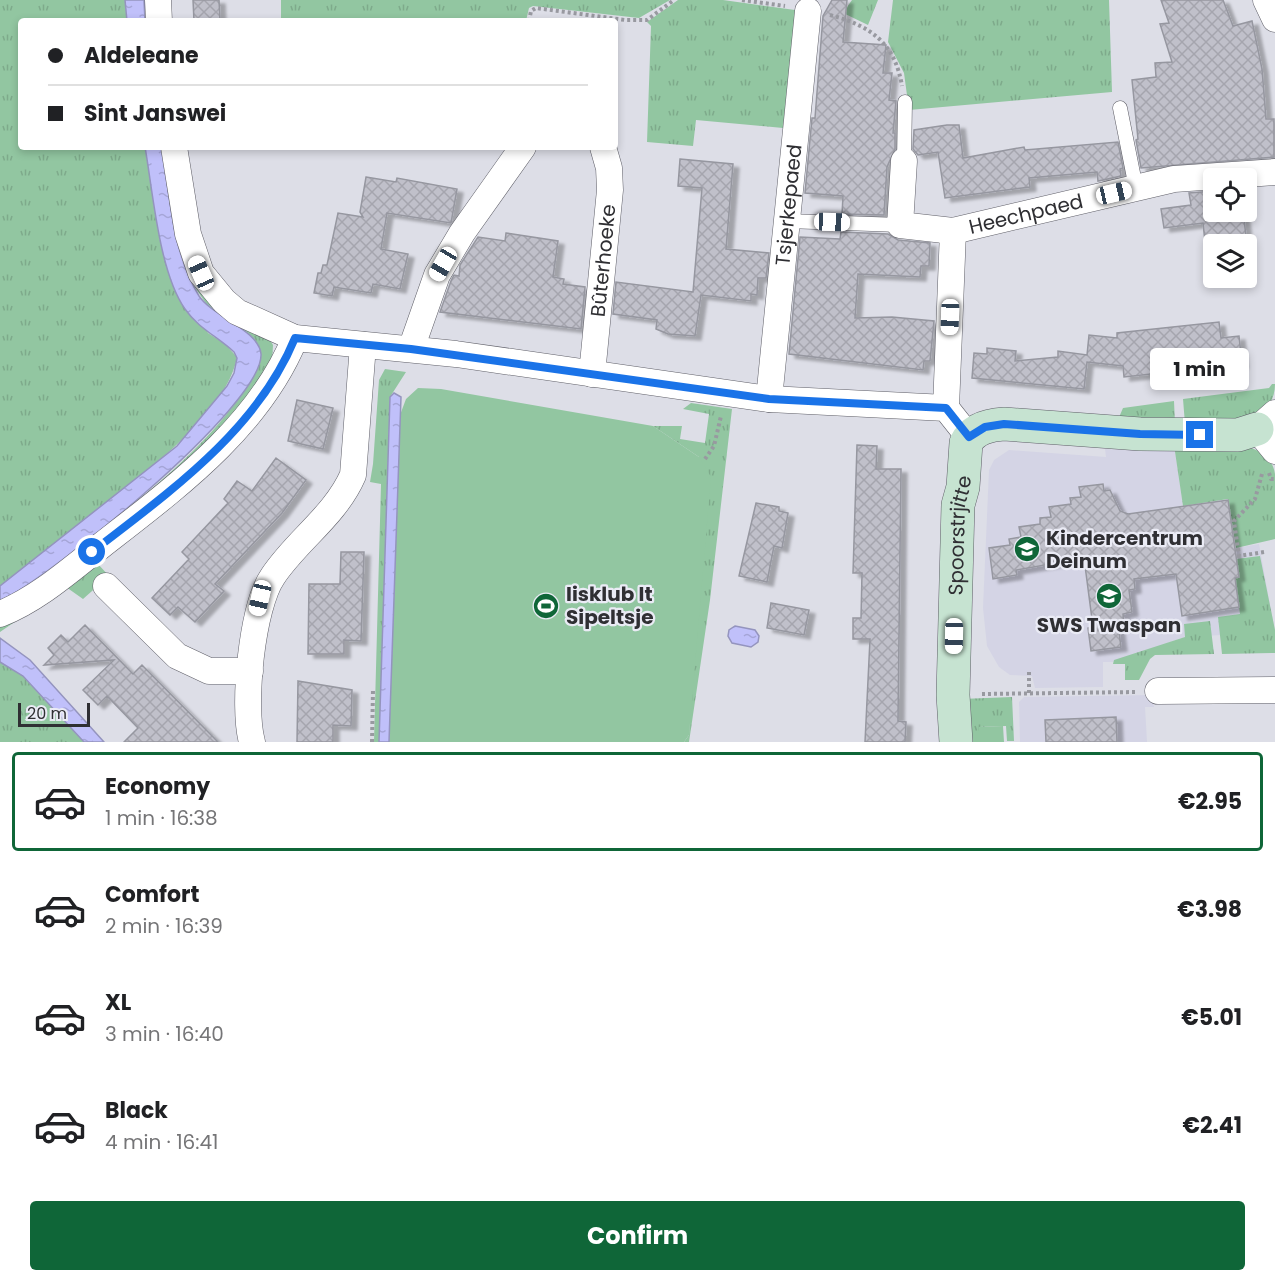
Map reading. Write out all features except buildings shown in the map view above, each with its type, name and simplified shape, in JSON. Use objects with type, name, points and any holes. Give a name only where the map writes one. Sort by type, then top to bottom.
[{"type":"street","points":[[158,0],[159,18]]},
{"type":"street","points":[[1266,0],[1275,19]]},
{"type":"street","name":"Tsjerkepaed","points":[[769,399],[808,11]]},
{"type":"street","points":[[174,150],[188,234],[201,273],[224,301],[237,312],[295,338],[411,349],[769,399],[946,408],[969,437],[985,427],[1004,424],[1238,435],[1269,441]]},
{"type":"street","points":[[411,349],[437,275],[462,233],[521,150]]},
{"type":"street","name":"Bûterhoeke","points":[[592,374],[610,190],[609,168],[604,150]]},
{"type":"street","points":[[900,225],[904,161]]},
{"type":"street","name":"Heechpaed","points":[[900,225],[953,231],[1174,179],[1275,172]]},
{"type":"street","name":"Heechpaed","points":[[946,408],[953,231]]},
{"type":"street","points":[[0,614],[34,597],[200,465],[265,393],[283,367],[295,338]]},
{"type":"street","points":[[252,742],[250,671],[260,598],[272,576],[345,494],[352,476],[363,345]]},
{"type":"street","name":"Spoorstrjitte","points":[[956,742],[953,695],[958,505],[963,487],[966,443],[969,437]]},
{"type":"street","points":[[106,586],[177,656],[209,670],[250,671]]},
{"type":"street","points":[[1158,691],[1275,690]]},
{"type":"lane","points":[[904,161],[905,102]]},
{"type":"lane","points":[[1120,108],[1136,188]]},
{"type":"lane","points":[[787,221],[900,225]]},
{"type":"path","points":[[618,19],[647,20],[674,0]]},
{"type":"path","points":[[742,0],[840,18],[884,41],[896,60],[905,102]]},
{"type":"path","points":[[530,18],[531,11],[536,8],[607,18]]},
{"type":"path","points":[[705,459],[714,446],[722,408]]},
{"type":"path","points":[[1264,552],[1239,556],[1234,521],[1254,499],[1269,441]]},
{"type":"path","points":[[1029,672],[1029,693]]},
{"type":"path","points":[[372,742],[373,690]]},
{"type":"path","points":[[973,694],[1158,691]]},
{"type":"shaded area","points":[[1105,449],[1175,451],[1183,506],[1229,499],[1236,548],[1259,544],[1275,632],[1185,637],[1113,662],[1103,662],[1103,687],[1035,688],[1032,676],[1010,675],[999,667],[987,646],[983,608],[989,470],[994,460],[1009,450],[1106,457]]},
{"type":"shaded area","points":[[1152,695],[1154,707],[1145,707],[1147,742],[1020,742],[1019,702],[1024,697]]},
{"type":"green space","points":[[0,0],[125,0],[127,18],[18,18],[18,150],[146,150],[161,239],[208,333],[225,344],[237,357],[230,379],[216,401],[177,445],[24,570],[0,586]]},
{"type":"green space","points":[[281,0],[670,0],[639,18],[533,6],[529,8],[527,18],[281,18]]},
{"type":"green space","points":[[678,0],[723,0],[795,10],[803,15],[793,118],[783,125],[783,128],[696,120],[693,146],[647,142],[651,26],[647,22]]},
{"type":"green space","points":[[852,0],[878,0],[868,25],[839,11],[831,2],[845,10]]},
{"type":"green space","points":[[893,0],[1109,0],[1112,92],[909,110],[904,73],[888,42]]},
{"type":"green space","points":[[162,150],[167,150],[181,234],[268,337],[273,345],[272,363],[217,440],[35,589],[8,598],[124,511],[184,460],[236,402],[257,370],[246,333],[209,308],[190,280],[179,252]]},
{"type":"green space","points":[[296,368],[235,447],[169,509],[98,564],[109,576],[83,599],[66,587],[0,632],[0,620]]},
{"type":"green space","points":[[385,369],[406,372],[390,397],[379,742],[374,742],[381,484],[370,482],[379,380]]},
{"type":"green space","points":[[1275,384],[1272,398],[1265,409],[1255,415],[1228,422],[1185,424],[1183,399],[1269,388]]},
{"type":"green space","name":"Iisklub It Sipeltsje","points":[[418,388],[441,389],[653,426],[699,457],[711,477],[689,735],[684,742],[389,742],[400,415],[406,399]]},
{"type":"green space","points":[[1174,401],[1175,424],[1117,422],[1123,408]]},
{"type":"green space","points":[[691,403],[732,409],[710,600],[689,742],[684,742],[689,735],[699,457],[653,426],[682,426],[680,439],[705,443],[709,414],[683,409]]},
{"type":"green space","points":[[1217,444],[1248,447],[1261,453],[1270,461],[1275,474],[1275,539],[1236,548],[1228,499],[1183,506],[1174,445]]},
{"type":"green space","points":[[1260,556],[1275,630],[1275,653],[1222,654],[1218,617],[1240,614],[1235,578],[1239,577],[1236,559]]},
{"type":"green space","points":[[1210,621],[1214,654],[1155,655],[1150,659],[1139,680],[1125,680],[1125,664],[1113,664],[1114,660],[1185,637],[1184,624]]},
{"type":"green space","points":[[0,662],[23,676],[84,742],[0,742]]},
{"type":"green space","points":[[1012,697],[1014,741],[1007,741],[1006,726],[979,727],[979,742],[966,742],[961,699]]},
{"type":"green space","points":[[1003,726],[1004,742],[979,742],[979,727]]},
{"type":"water","points":[[125,0],[144,0],[145,18],[127,18]]},
{"type":"water","points":[[145,150],[162,150],[173,224],[183,261],[199,296],[214,310],[244,330],[258,345],[261,354],[253,378],[228,411],[150,489],[61,561],[0,601],[0,586],[177,446],[227,386],[234,373],[237,358],[234,352],[196,322],[176,293],[158,231]]},
{"type":"water","points":[[394,393],[401,397],[389,742],[379,742],[390,397]]},
{"type":"water","points":[[735,626],[755,630],[759,636],[758,642],[751,647],[732,643],[728,636],[729,630]]},
{"type":"water","points":[[0,638],[30,660],[104,742],[84,742],[23,676],[0,662]]},
{"type":"place","name":"Kindercentrum Deinum","points":[[1027,549]]},
{"type":"place","name":"SWS Twaspan","points":[[1109,596]]},
{"type":"place","name":"Iisklub It Sipeltsje","points":[[546,606]]},
{"type":"route","points":[[92,552],[200,465],[230,434],[250,412],[283,367],[295,338],[456,354],[769,399],[946,408],[969,437],[975,431],[985,427],[1004,424],[1140,434],[1200,435]]}]
